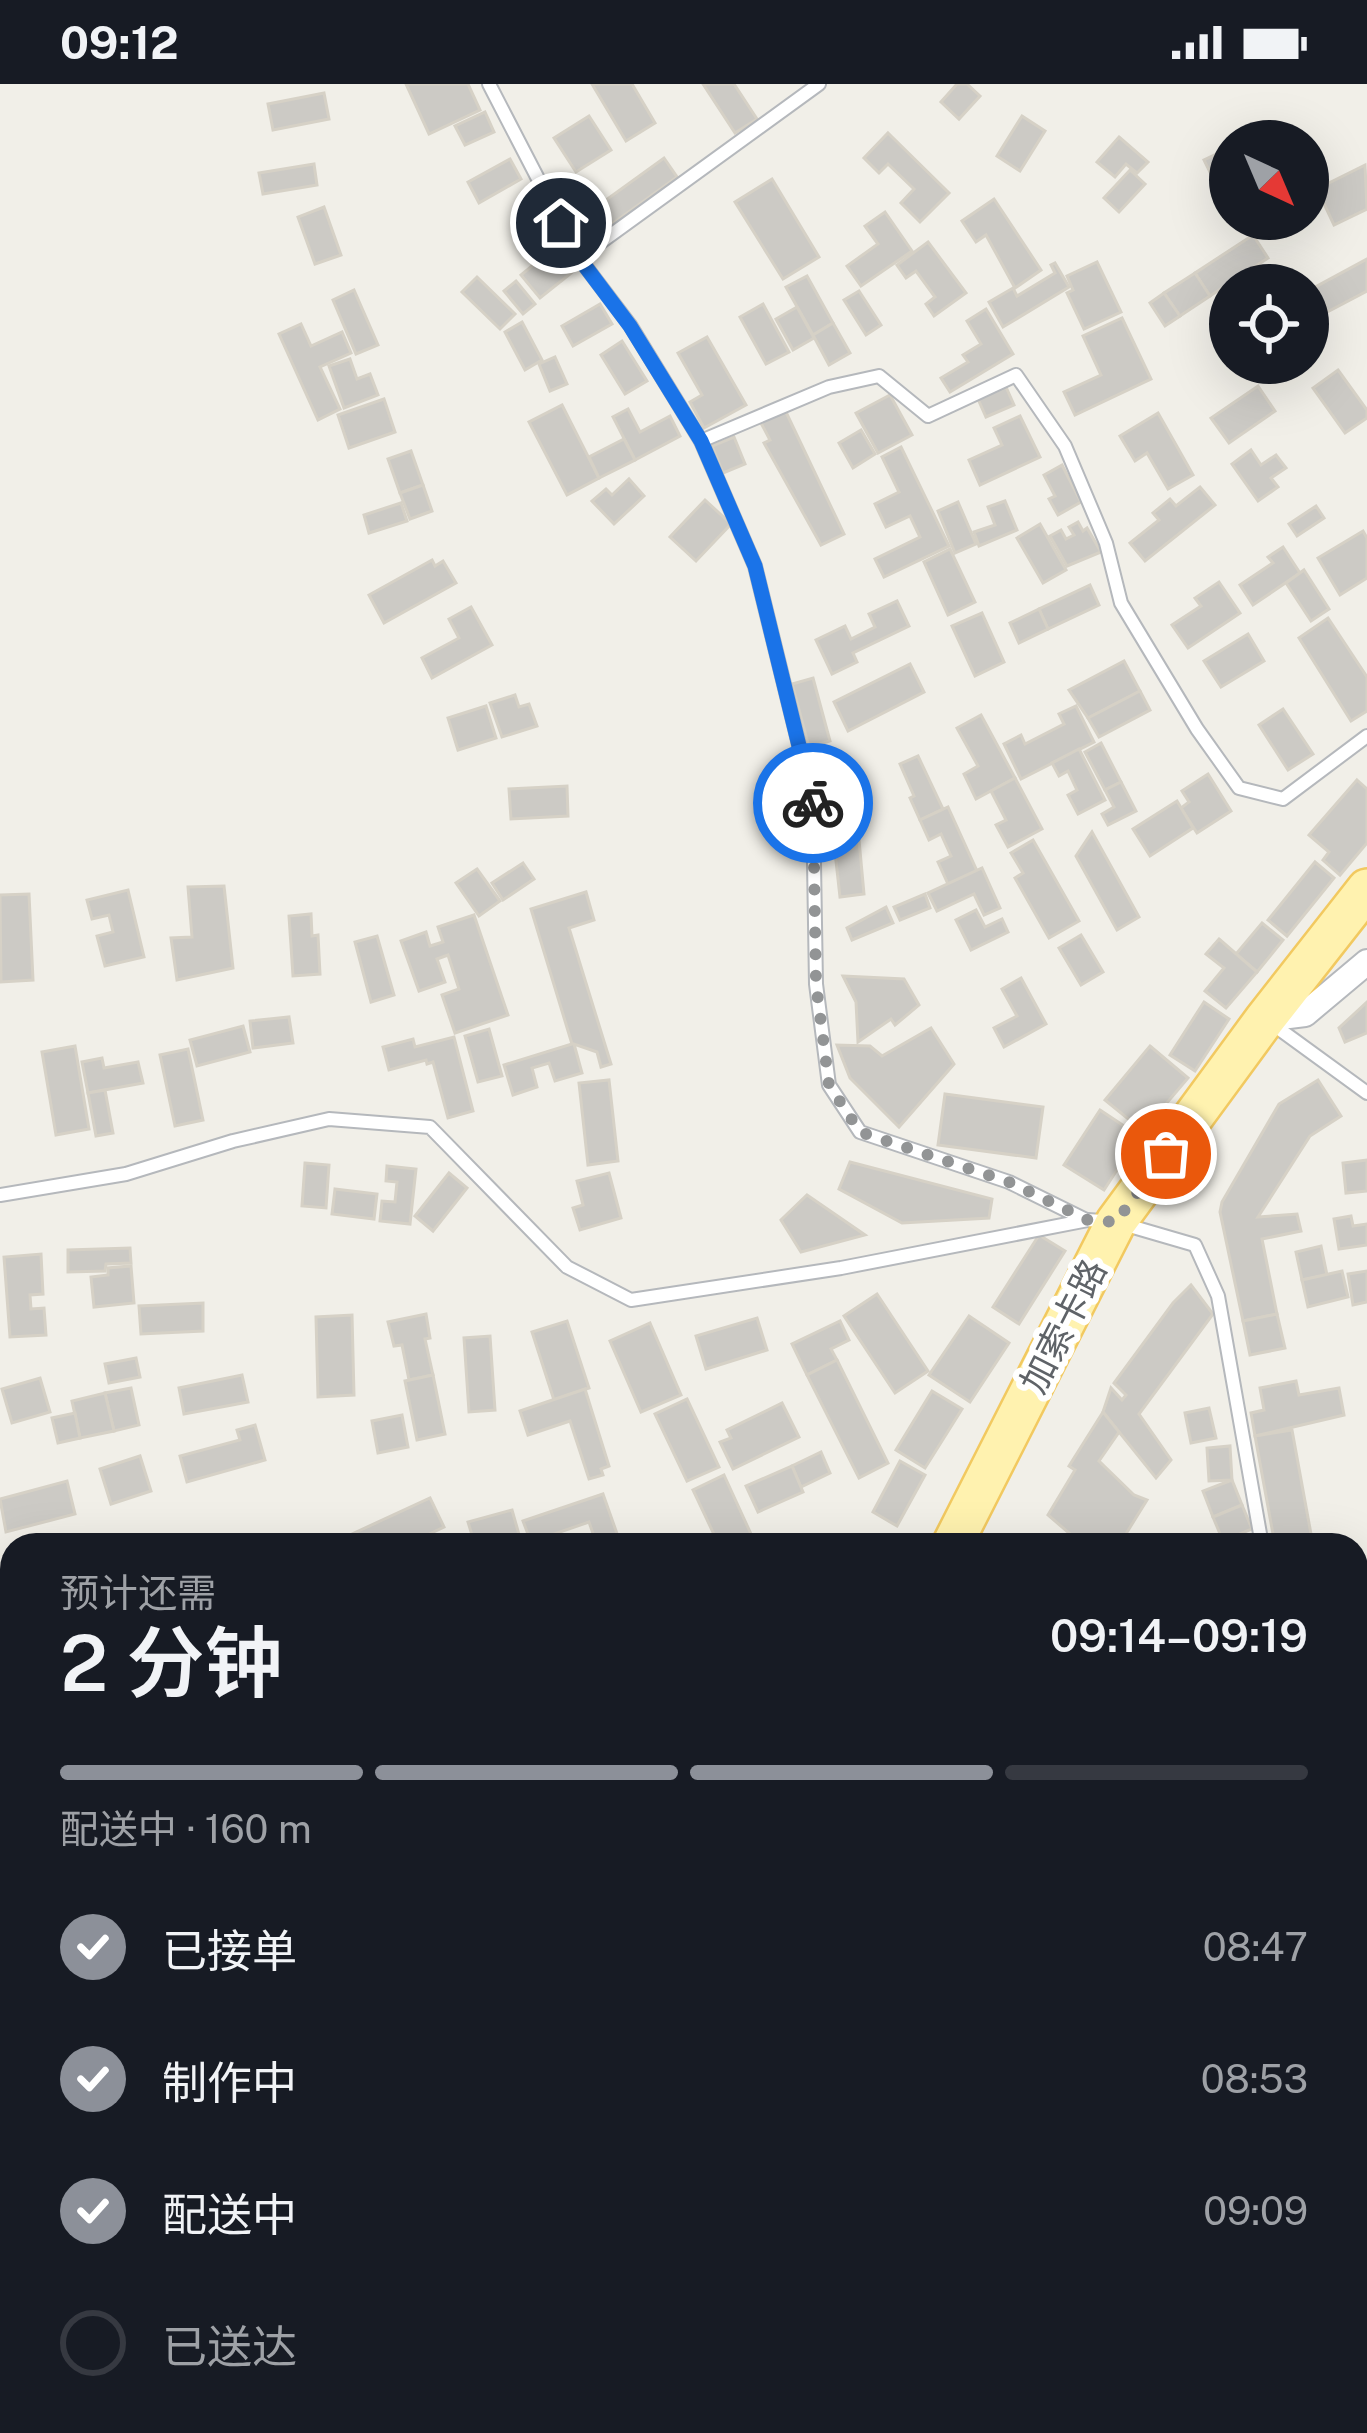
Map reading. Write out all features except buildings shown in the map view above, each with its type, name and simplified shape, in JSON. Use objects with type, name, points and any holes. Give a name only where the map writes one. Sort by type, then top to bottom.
[{"type":"main road","name":"加索卡路","points":[[958,1533],[1102,1221],[1367,889]]},
{"type":"street","points":[[1264,1018],[1305,1014],[1367,962]]},
{"type":"lane","points":[[489,84],[579,258],[630,326],[701,441],[755,566],[813,802],[816,984],[829,1085],[860,1132],[1009,1182],[1102,1221],[1195,1245],[1218,1296],[1260,1533]]},
{"type":"lane","points":[[579,258],[819,84]]},
{"type":"lane","points":[[701,441],[829,387],[879,376],[928,416],[1016,375],[1065,446],[1106,543],[1121,603],[1197,729],[1239,788],[1282,799],[1367,736]]},
{"type":"lane","points":[[1264,1018],[1367,1093]]},
{"type":"lane","points":[[0,1195],[126,1174],[233,1141],[329,1119],[430,1127],[567,1267],[632,1300],[1102,1221]]},
{"type":"way so far","points":[[813,803],[816,984],[829,1085],[860,1132],[1009,1182],[1088,1220],[1116,1222],[1166,1154]]},
{"type":"route","points":[[561,223],[579,258],[630,326],[701,441],[755,566],[813,803]]}]
